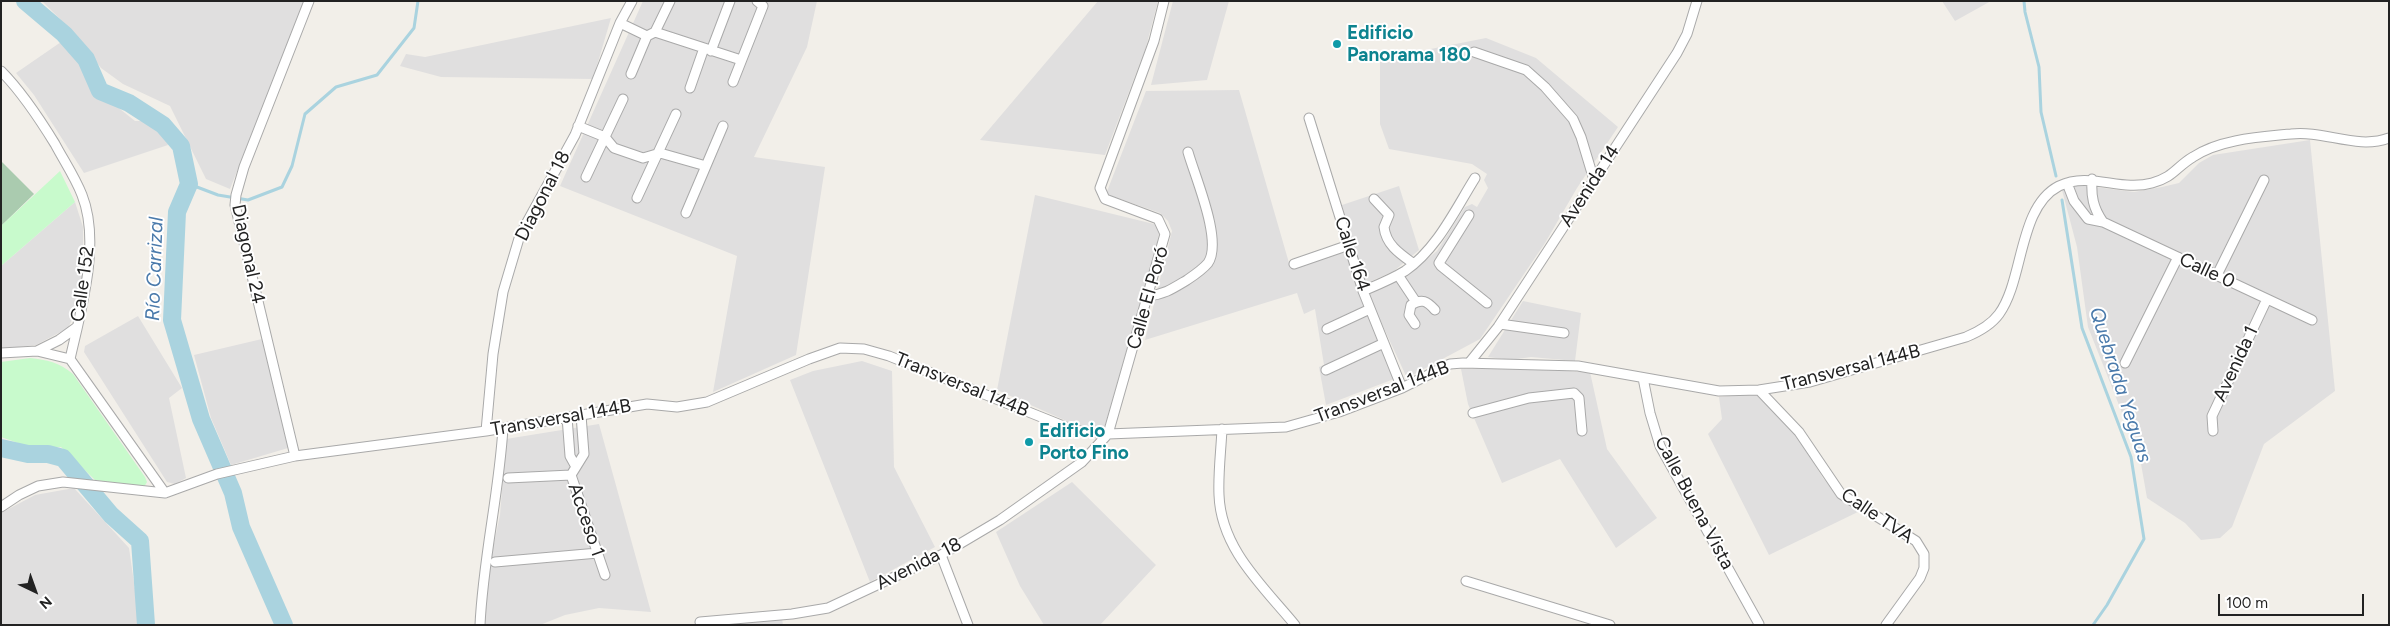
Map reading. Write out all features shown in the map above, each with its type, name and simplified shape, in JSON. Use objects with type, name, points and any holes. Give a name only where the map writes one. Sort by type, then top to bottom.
[{"type":"street","name":"Diagonal 24","points":[[294,456],[235,205],[244,168],[309,1]]},
{"type":"street","name":"Diagonal 18","points":[[486,431],[493,354],[503,292],[520,235],[578,126],[620,23],[632,1]]},
{"type":"street","points":[[631,74],[646,36],[655,32],[670,1]]},
{"type":"street","points":[[690,88],[730,1]]},
{"type":"street","points":[[733,82],[762,6],[756,1]]},
{"type":"street","name":"Calle El Poró","points":[[1108,434],[1166,234],[1158,219],[1105,199],[1100,188],[1154,41],[1164,1]]},
{"type":"street","name":"Avenida 14","points":[[1469,362],[1485,346],[1500,324],[1688,34],[1697,1]]},
{"type":"street","points":[[620,23],[646,36]]},
{"type":"street","points":[[655,32],[741,60]]},
{"type":"street","points":[[1474,52],[1526,70],[1545,87],[1573,119],[1581,136],[1594,180]]},
{"type":"street","name":"Calle 152","points":[[1,71],[18,90],[51,138],[74,179],[84,203],[89,242],[84,299],[70,359]]},
{"type":"street","points":[[586,177],[623,99]]},
{"type":"street","points":[[637,198],[660,153],[676,114]]},
{"type":"street","name":"Calle 164","points":[[1309,118],[1363,291],[1402,388]]},
{"type":"street","points":[[578,126],[605,138],[614,148],[643,158],[660,153],[706,166]]},
{"type":"street","points":[[686,213],[723,126]]},
{"type":"street","name":"Transversal 144B","points":[[1,507],[18,495],[38,486],[63,482],[164,493],[216,474],[294,456],[486,431],[647,404],[677,407],[707,402],[840,348],[864,349],[889,356],[1066,427],[1080,431],[1108,434],[1286,427],[1339,412],[1402,388],[1450,364],[1469,362],[1578,366],[1719,391],[1759,390],[1810,382],[1836,375],[1966,337],[1988,325],[2004,306],[2036,209],[2050,192],[2067,183],[2081,179],[2134,186],[2152,183],[2173,174],[2192,157],[2214,147],[2232,142],[2294,133],[2362,142],[2389,138]]},
{"type":"street","points":[[1148,296],[1164,294],[1192,276],[1208,263],[1213,250],[1213,234],[1188,152]]},
{"type":"street","points":[[1363,291],[1398,275],[1414,264],[1439,236],[1475,178]]},
{"type":"street","points":[[2092,180],[2095,210],[2103,222]]},
{"type":"street","points":[[2216,275],[2264,180]]},
{"type":"street","name":"Calle 0","points":[[2067,183],[2080,210],[2088,219],[2103,222],[2312,320]]},
{"type":"street","points":[[1374,199],[1389,215],[1384,227],[1393,248],[1414,264]]},
{"type":"street","points":[[1453,213],[1467,218],[1439,263],[1487,304]]},
{"type":"street","points":[[1294,264],[1349,245]]},
{"type":"street","points":[[2125,363],[2178,257]]},
{"type":"street","points":[[1398,275],[1416,302]]},
{"type":"street","name":"Avenida 1","points":[[2213,431],[2212,416],[2267,299]]},
{"type":"street","points":[[1415,324],[1409,309],[1416,302],[1425,301],[1435,310]]},
{"type":"street","points":[[1327,329],[1370,309]]},
{"type":"street","points":[[1500,324],[1564,333]]},
{"type":"street","points":[[37,351],[59,340],[77,327]]},
{"type":"street","points":[[1326,370],[1384,344]]},
{"type":"street","points":[[1,353],[37,351],[70,359],[164,493]]},
{"type":"street","name":"Calle Buena Vista","points":[[1643,378],[1650,413],[1660,446],[1758,624]]},
{"type":"street","points":[[982,383],[982,392]]},
{"type":"street","name":"Calle TVA","points":[[1759,390],[1799,432],[1829,479],[1841,494],[1916,541],[1924,554],[1924,568],[1920,578],[1886,625]]},
{"type":"street","points":[[1473,413],[1529,398],[1574,393],[1579,398],[1582,431]]},
{"type":"street","name":"Acceso 1","points":[[581,415],[584,454],[575,465],[571,475],[606,575]]},
{"type":"street","name":"Acceso 1","points":[[567,417],[570,456],[575,465]]},
{"type":"street","points":[[480,625],[482,587],[499,479],[504,428]]},
{"type":"street","points":[[1222,429],[1219,495],[1224,525],[1234,549],[1244,564],[1295,625]]},
{"type":"street","name":"Avenida 18","points":[[700,622],[792,614],[828,608],[941,555],[1000,520],[1082,462],[1108,434]]},
{"type":"street","points":[[508,478],[571,475]]},
{"type":"street","points":[[495,562],[598,553]]},
{"type":"street","points":[[941,555],[968,625]]},
{"type":"street","points":[[1466,581],[1610,625]]},
{"type":"shaded area","points":[[42,1],[304,1],[230,189],[206,179],[170,106],[123,84],[101,68],[77,36]]},
{"type":"shaded area","points":[[643,1],[817,1],[807,47],[754,157],[825,167],[796,355],[713,392],[737,256],[560,186]]},
{"type":"shaded area","points":[[1098,1],[1158,1],[1146,47],[1105,155],[980,140]]},
{"type":"shaded area","points":[[1173,1],[1229,1],[1207,80],[1151,85]]},
{"type":"shaded area","points":[[1942,1],[1991,1],[1955,21]]},
{"type":"shaded area","points":[[611,18],[593,79],[441,77],[400,66],[406,54],[425,57]]},
{"type":"shaded area","points":[[1486,38],[1536,58],[1618,127],[1577,188],[1545,243],[1480,339],[1407,378],[1368,294],[1407,275],[1437,251],[1465,207],[1472,204],[1477,207],[1488,188],[1484,180],[1487,174],[1472,164],[1389,149],[1380,124],[1380,59]]},
{"type":"shaded area","points":[[61,42],[82,63],[91,89],[98,99],[115,105],[135,121],[148,121],[161,130],[168,145],[84,173],[34,95],[16,73]]},
{"type":"shaded area","points":[[1239,90],[1289,263],[1345,244],[1394,379],[1326,405],[1319,367],[1324,365],[1315,309],[1304,314],[1297,293],[1145,340],[1172,231],[1168,221],[1160,213],[1106,194],[1146,91]]},
{"type":"shaded area","points":[[2310,140],[2335,391],[2264,444],[2232,527],[2220,538],[2201,540],[2185,523],[2147,498],[2140,458],[2088,327],[2077,247],[2062,190],[2080,185],[2134,192],[2162,187],[2179,183],[2199,163],[2213,155]]},
{"type":"shaded area","points":[[1399,186],[1419,250],[1394,271],[1365,284],[1342,205]]},
{"type":"shaded area","points":[[1035,195],[1154,224],[1158,228],[1159,234],[1156,247],[1104,429],[1080,427],[997,390]]},
{"type":"shaded area","points":[[75,202],[83,227],[83,274],[77,309],[68,328],[36,345],[1,349],[1,266]]},
{"type":"shaded area","points":[[1523,301],[1581,313],[1575,361],[1531,357],[1510,360],[1488,357]]},
{"type":"shaded area","points":[[138,316],[182,388],[169,398],[186,478],[175,484],[167,482],[84,352],[85,346]]},
{"type":"shaded area","points":[[262,339],[288,448],[231,465],[211,418],[194,355]]},
{"type":"shaded area","points":[[862,361],[892,371],[894,467],[935,547],[870,582],[790,380],[813,371]]},
{"type":"shaded area","points":[[1495,368],[1590,372],[1607,449],[1657,518],[1616,548],[1560,459],[1502,483],[1468,404],[1461,369]]},
{"type":"shaded area","points":[[1759,392],[1796,434],[1823,478],[1841,499],[1862,510],[1769,555],[1708,434],[1722,419],[1719,397]]},
{"type":"shaded area","points":[[599,424],[651,612],[599,608],[565,615],[540,625],[484,625],[485,585],[500,515],[506,439]]},
{"type":"shaded area","points":[[1072,482],[1156,565],[1100,625],[1044,625],[1020,586],[996,532]]},
{"type":"shaded area","points":[[74,488],[129,548],[140,625],[1,625],[1,513],[35,495]]},
{"type":"shaded area","points":[[782,619],[783,625],[716,625]]},
{"type":"green space","points":[[1,161],[34,194],[1,226]]},
{"type":"green space","points":[[60,171],[75,202],[1,266],[1,226]]},
{"type":"green space","points":[[30,358],[53,362],[73,374],[145,477],[147,482],[144,487],[95,480],[61,447],[32,448],[1,437],[1,362]]},
{"type":"waterway","name":"Río Carrizal","points":[[25,1],[64,34],[86,59],[100,91],[129,103],[163,125],[181,146],[189,184],[177,212],[172,320],[201,419],[233,493],[241,527],[284,625]]},
{"type":"waterway","points":[[189,184],[218,195],[248,200],[282,187],[292,166],[305,114],[336,87],[377,75],[414,28],[418,1]]},
{"type":"waterway","name":"Quebrada Yeguas","points":[[2024,1],[2039,67],[2041,112],[2056,176]]},
{"type":"waterway","name":"Quebrada Yeguas","points":[[2062,200],[2082,328],[2131,457],[2144,539],[2107,605],[2093,625]]},
{"type":"waterway","points":[[1,448],[28,454],[48,454],[63,458],[111,515],[140,541],[146,625]]},
{"type":"place","name":"Edificio Panorama 180","points":[[1337,44]]},
{"type":"place","name":"Edificio Porto Fino","points":[[1029,442]]}]
